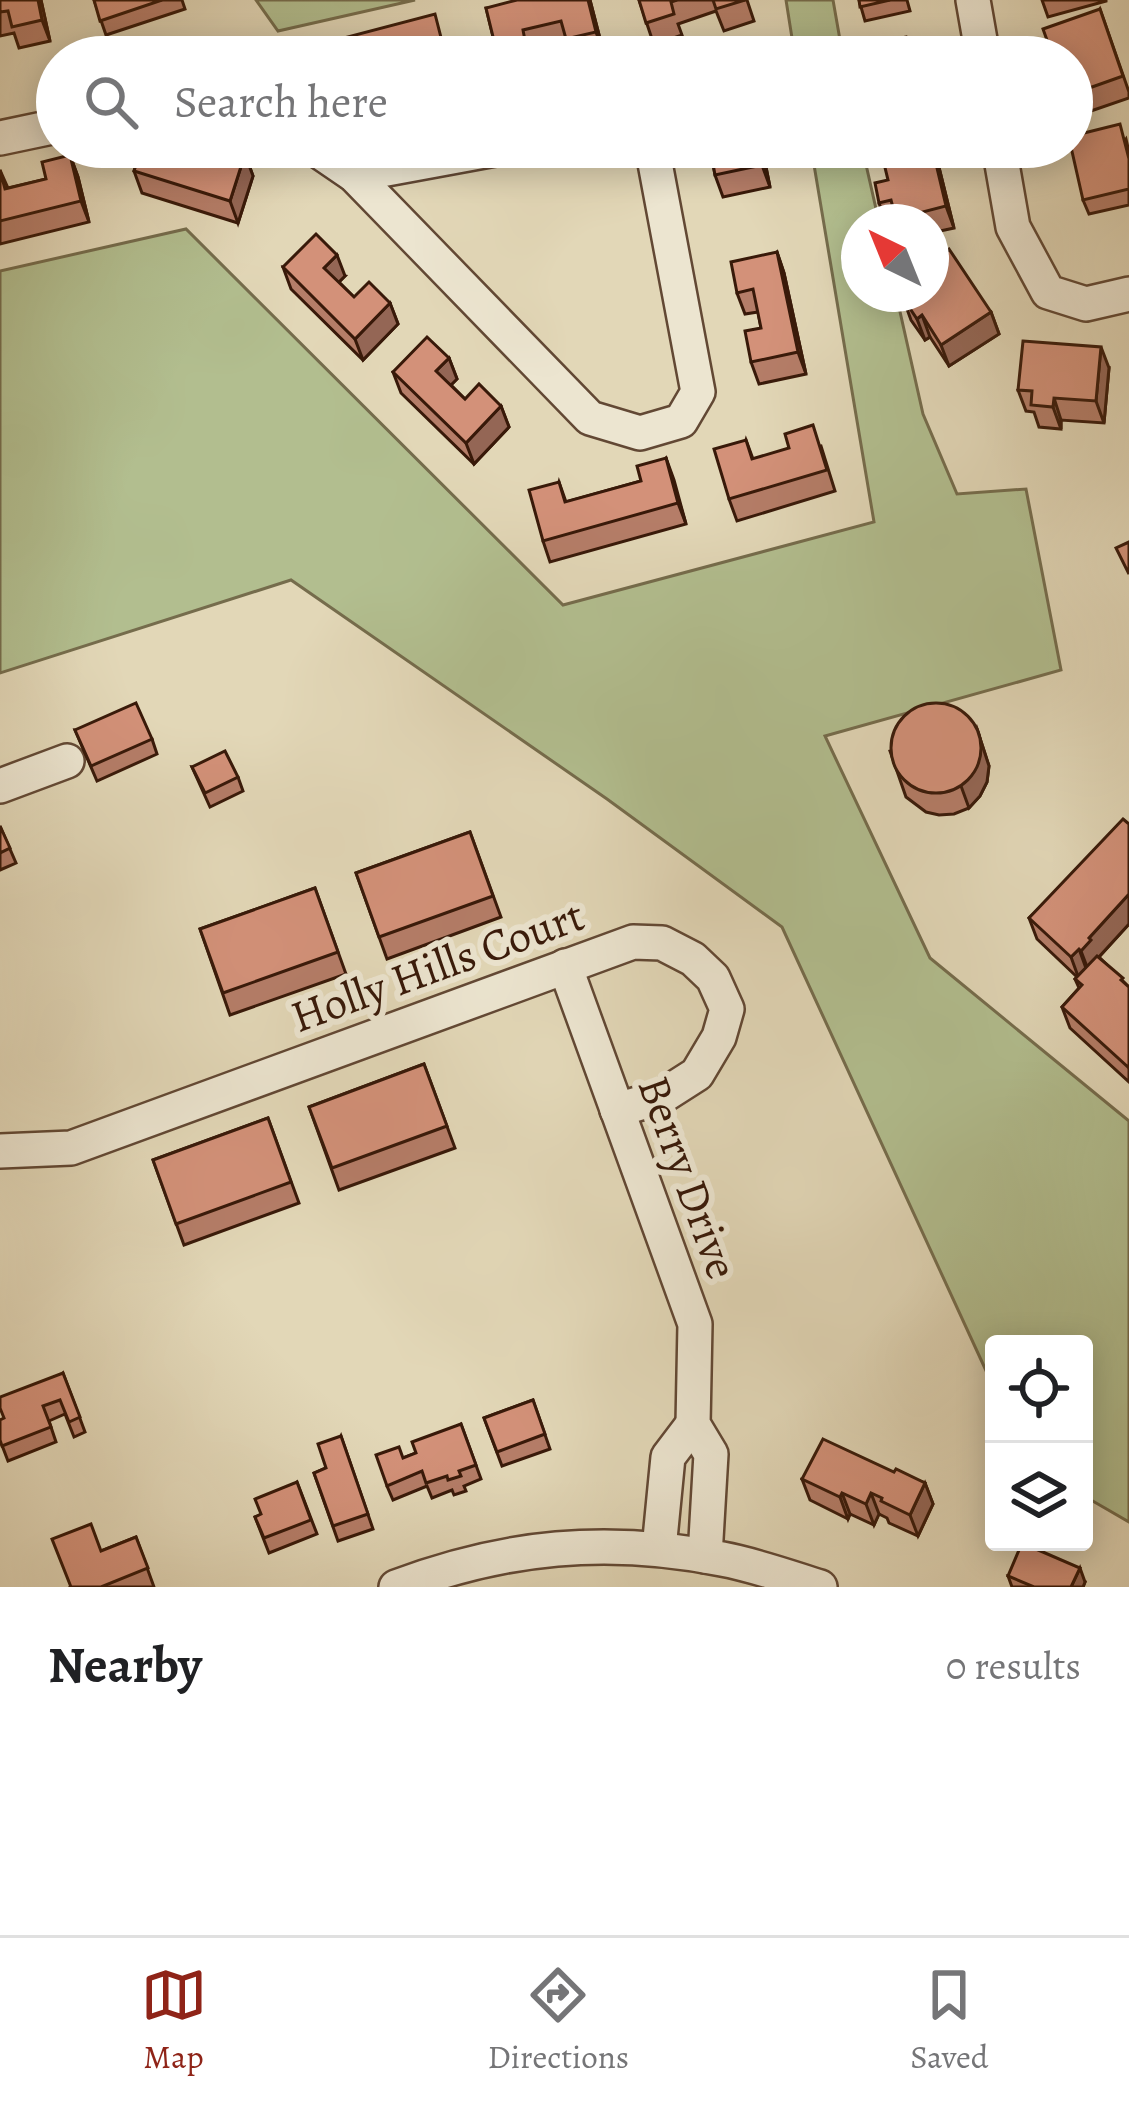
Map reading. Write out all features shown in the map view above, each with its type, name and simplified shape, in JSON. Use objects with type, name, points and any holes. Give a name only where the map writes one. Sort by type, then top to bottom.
[{"type":"street","points":[[973,0],[979,36]]},
{"type":"street","points":[[0,138],[36,130]]},
{"type":"street","points":[[344,168],[590,418],[640,434],[681,421],[698,392],[656,168]]},
{"type":"street","points":[[354,175],[392,168]]},
{"type":"street","points":[[1003,168],[1013,227],[1048,292],[1086,304],[1129,294]]},
{"type":"street","points":[[0,786],[67,761]]},
{"type":"street","name":"Holly Hills Court","points":[[0,1151],[71,1148],[633,942],[662,943],[693,958],[713,978],[727,1009],[719,1037],[697,1074],[661,1097],[617,1109]]},
{"type":"street","name":"Berry Drive","points":[[565,966],[695,1324],[693,1424],[710,1454],[705,1556]]},
{"type":"street","name":"Berry Drive","points":[[659,1549],[668,1457],[693,1424]]},
{"type":"street","points":[[396,1587],[475,1563],[579,1545],[728,1559],[820,1587]]},
{"type":"green space","points":[[256,0],[415,0],[278,31]]},
{"type":"green space","points":[[786,0],[833,0],[839,36],[792,36]]},
{"type":"green space","points":[[815,168],[867,168],[875,204],[841,204],[841,312],[900,312],[923,414],[957,494],[1026,489],[1061,670],[825,736],[930,958],[1129,1121],[1129,1522],[1093,1501],[1093,1335],[985,1335],[985,1368],[782,927],[291,580],[0,673],[0,271],[186,229],[563,605],[874,522]]},
{"type":"building","points":[[0,0],[38,0],[42,20],[12,27],[8,11],[0,12]]},
{"type":"building","points":[[94,0],[162,0],[100,21]]},
{"type":"building","points":[[517,0],[588,0],[596,32],[565,36],[561,21],[523,30],[524,36],[493,36],[486,8]]},
{"type":"building","points":[[639,0],[677,0],[671,2],[674,14],[646,23]]},
{"type":"building","points":[[713,0],[745,0],[716,9]]},
{"type":"building","points":[[859,0],[890,0],[860,7]]},
{"type":"building","points":[[1100,9],[1123,76],[1093,87],[1093,36],[1046,36],[1043,29]]},
{"type":"building","points":[[435,14],[441,36],[351,36]]},
{"type":"building","points":[[1120,124],[1129,159],[1129,189],[1083,200],[1076,168],[1093,168],[1093,131]]},
{"type":"building","points":[[43,168],[73,168],[81,201],[0,221],[0,170],[5,189],[46,179]]},
{"type":"building","points":[[135,168],[241,168],[230,201]]},
{"type":"building","points":[[714,168],[748,168],[715,175]]},
{"type":"building","points":[[885,168],[937,168],[946,204],[879,203],[875,183],[888,180]]},
{"type":"building","points":[[316,234],[337,255],[324,268],[354,297],[369,282],[390,303],[355,339],[283,267]]},
{"type":"building","points":[[949,249],[991,312],[941,345],[922,315],[917,319],[912,312],[949,312]]},
{"type":"building","points":[[777,252],[798,352],[751,362],[745,331],[761,328],[753,289],[737,293],[731,262]]},
{"type":"building","points":[[427,337],[449,358],[436,371],[465,399],[479,384],[501,406],[466,443],[393,372]]},
{"type":"building","points":[[1023,341],[1101,347],[1096,401],[1054,398],[1053,407],[1031,405],[1032,391],[1018,390]]},
{"type":"building","points":[[813,425],[827,470],[729,499],[714,449],[746,440],[752,459],[789,448],[785,434]]},
{"type":"building","points":[[666,458],[678,503],[543,541],[529,490],[559,482],[565,502],[641,481],[637,466]]},
{"type":"building","points":[[1129,542],[1129,574],[1116,548]]},
{"type":"building","points":[[136,703],[152,739],[91,766],[75,730]]},
{"type":"building","points":[[936,703],[953,706],[968,716],[978,731],[978,765],[968,780],[953,790],[936,793],[919,790],[904,780],[894,765],[891,748],[894,731],[904,716],[919,706]]},
{"type":"building","points":[[225,751],[238,777],[205,793],[192,767]]},
{"type":"building","points":[[1123,819],[1129,824],[1129,894],[1071,957],[1029,918]]},
{"type":"building","points":[[0,826],[10,848],[0,853]]},
{"type":"building","points":[[470,832],[493,896],[379,937],[356,873]]},
{"type":"building","points":[[315,888],[338,952],[223,993],[200,929]]},
{"type":"building","points":[[1097,956],[1129,987],[1129,1068],[1062,1007],[1082,985],[1075,979]]},
{"type":"building","points":[[424,1064],[447,1126],[332,1168],[309,1107]]},
{"type":"building","points":[[268,1118],[291,1182],[176,1224],[153,1160]]},
{"type":"building","points":[[63,1373],[80,1417],[69,1422],[60,1400],[43,1406],[51,1427],[2,1446],[0,1397]]},
{"type":"building","points":[[533,1400],[545,1434],[497,1452],[484,1418]]},
{"type":"building","points":[[461,1424],[476,1465],[448,1480],[447,1476],[426,1483],[422,1471],[387,1486],[376,1455],[399,1447],[403,1458],[416,1453],[412,1442]]},
{"type":"building","points":[[341,1436],[368,1514],[333,1526],[314,1473],[326,1468],[318,1444]]},
{"type":"building","points":[[823,1439],[925,1483],[910,1515],[871,1493],[866,1504],[802,1479]]},
{"type":"building","points":[[297,1482],[311,1520],[264,1538],[255,1517],[261,1514],[255,1499]]},
{"type":"building","points":[[91,1524],[101,1551],[136,1537],[148,1568],[101,1587],[71,1587],[52,1539]]},
{"type":"building","points":[[1019,1551],[1041,1551],[1080,1568],[1071,1587],[1034,1587],[1008,1576]]}]
